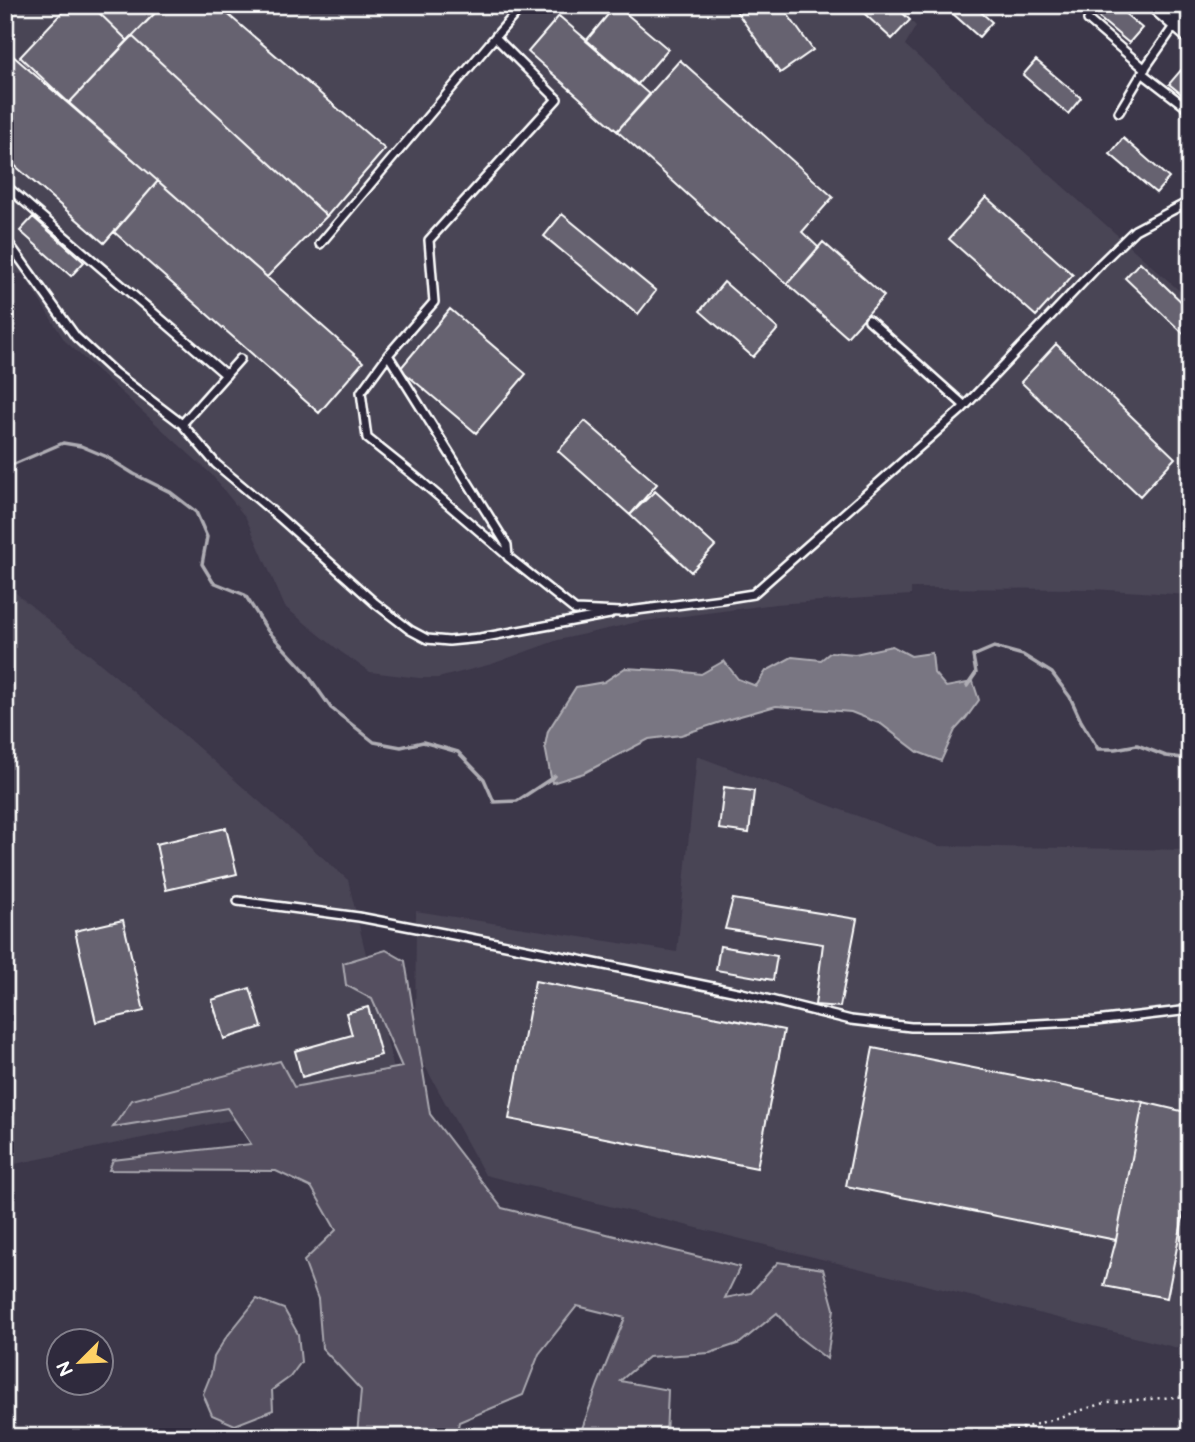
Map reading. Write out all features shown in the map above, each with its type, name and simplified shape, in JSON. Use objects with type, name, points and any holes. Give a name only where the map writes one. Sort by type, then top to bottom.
[{"type":"street","points":[[1159,5],[1183,27]]},
{"type":"lane","points":[[320,244],[523,5]]},
{"type":"lane","points":[[1088,20],[1190,110]]},
{"type":"lane","points":[[1119,112],[1143,71],[1183,27]]},
{"type":"lane","points":[[495,37],[557,99],[429,240],[435,302],[388,355],[360,392],[367,438],[575,610],[621,612]]},
{"type":"lane","points":[[5,185],[226,375]]},
{"type":"lane","points":[[5,238],[76,337],[116,373],[182,424],[216,464],[376,603],[410,630],[427,639],[449,641],[480,638],[621,612],[753,594],[965,406],[1135,230],[1190,201]]},
{"type":"lane","points":[[869,320],[965,406]]},
{"type":"lane","points":[[388,355],[507,545],[508,557]]},
{"type":"lane","points":[[182,424],[240,359]]},
{"type":"lane","points":[[238,901],[359,917],[462,936],[742,993],[851,1020],[911,1027],[978,1027],[1095,1021],[1190,1010]]},
{"type":"path","points":[[995,1437],[1108,1402],[1190,1396]]},
{"type":"shaded area","points":[[5,5],[915,5],[906,16],[916,26],[905,45],[1183,294],[1190,287],[1190,595],[1092,589],[911,588],[911,595],[776,604],[638,622],[558,640],[492,664],[438,678],[370,672],[285,607],[246,518],[211,474],[65,341],[23,274],[5,273]]},
{"type":"shaded area","points":[[5,584],[150,705],[348,880],[398,1086],[5,1166]]},
{"type":"shaded area","points":[[892,646],[911,656],[932,653],[934,673],[946,687],[973,682],[979,700],[955,730],[941,761],[918,752],[881,724],[851,712],[776,706],[681,735],[649,739],[584,773],[552,783],[545,746],[548,731],[576,687],[604,682],[625,668],[701,674],[724,661],[738,679],[756,686],[766,671],[792,657],[821,660],[831,652],[855,654]]},
{"type":"shaded area","points":[[697,756],[938,846],[1190,850],[1190,1351],[485,1175],[415,1048],[416,911],[677,952]]},
{"type":"shaded area","points":[[386,950],[405,961],[430,1114],[502,1208],[740,1267],[725,1298],[751,1293],[778,1262],[823,1269],[834,1309],[827,1359],[796,1335],[777,1313],[740,1343],[710,1353],[648,1357],[620,1381],[668,1390],[666,1437],[579,1437],[625,1318],[577,1306],[539,1354],[523,1395],[459,1422],[456,1437],[358,1437],[361,1390],[322,1348],[318,1299],[304,1261],[336,1230],[312,1188],[276,1171],[109,1170],[113,1160],[251,1144],[227,1108],[113,1127],[132,1100],[280,1061],[294,1087],[402,1067],[372,999],[346,985],[343,963]]},
{"type":"shaded area","points":[[257,1299],[284,1309],[298,1334],[301,1362],[290,1377],[272,1390],[273,1410],[235,1425],[212,1415],[203,1394],[214,1357]]},
{"type":"building","points":[[69,5],[91,5],[128,41],[69,103],[20,57]]},
{"type":"building","points":[[91,5],[163,5],[128,41]]},
{"type":"building","points":[[163,5],[217,5],[385,149],[327,216],[132,36]]},
{"type":"building","points":[[616,5],[668,49],[637,85],[586,41]]},
{"type":"building","points":[[732,5],[781,5],[813,50],[780,73]]},
{"type":"building","points":[[855,5],[894,5],[910,20],[892,39]]},
{"type":"building","points":[[943,5],[973,5],[992,22],[979,37]]},
{"type":"building","points":[[1115,5],[1142,28],[1129,43],[1086,7]]},
{"type":"building","points":[[559,16],[650,95],[617,131],[528,52]]},
{"type":"building","points":[[132,36],[327,216],[267,277],[69,103]]},
{"type":"building","points":[[5,49],[158,181],[104,243],[5,157]]},
{"type":"building","points":[[680,60],[833,197],[802,232],[819,248],[787,284],[617,131]]},
{"type":"building","points":[[1036,60],[1081,98],[1068,114],[1023,75]]},
{"type":"building","points":[[1181,70],[1190,77],[1190,101],[1169,84]]},
{"type":"building","points":[[1123,138],[1169,178],[1156,193],[1110,154]]},
{"type":"building","points":[[158,181],[363,362],[319,413],[114,232]]},
{"type":"building","points":[[986,197],[1073,275],[1036,316],[949,239]]},
{"type":"building","points":[[562,214],[656,291],[638,314],[544,236]]},
{"type":"building","points":[[33,217],[84,262],[71,276],[20,231]]},
{"type":"building","points":[[823,242],[884,296],[847,337],[787,284]]},
{"type":"building","points":[[1140,262],[1190,310],[1190,340],[1125,278]]},
{"type":"building","points":[[724,282],[778,329],[753,357],[700,311]]},
{"type":"building","points":[[450,309],[526,374],[476,433],[400,369]]},
{"type":"building","points":[[1056,344],[1175,458],[1140,496],[1021,382]]},
{"type":"building","points":[[585,421],[657,484],[630,515],[558,451]]},
{"type":"building","points":[[655,491],[715,546],[691,572],[630,515]]},
{"type":"building","points":[[724,787],[754,791],[749,833],[719,829]]},
{"type":"building","points":[[226,828],[237,874],[166,890],[156,844]]},
{"type":"building","points":[[733,899],[857,919],[840,1007],[815,1005],[823,944],[725,929]]},
{"type":"building","points":[[123,920],[144,1011],[96,1022],[75,931]]},
{"type":"building","points":[[720,946],[777,956],[773,980],[716,970]]},
{"type":"building","points":[[535,981],[784,1030],[757,1168],[509,1119]]},
{"type":"building","points":[[250,988],[262,1027],[224,1039],[212,1000]]},
{"type":"building","points":[[368,1007],[381,1055],[302,1077],[295,1051],[352,1035],[346,1013]]},
{"type":"building","points":[[873,1048],[1143,1102],[1116,1240],[846,1186]]},
{"type":"building","points":[[1143,1102],[1190,1113],[1190,1181],[1167,1298],[1104,1286],[1116,1240]]},
{"type":"waterway","points":[[5,468],[63,443],[81,446],[105,456],[170,492],[196,512],[207,537],[202,564],[213,582],[245,595],[268,631],[305,671],[331,708],[374,742],[401,747],[423,742],[458,752],[484,779],[494,802],[517,801],[555,776]]},
{"type":"waterway","points":[[967,686],[976,673],[973,656],[994,647],[1023,655],[1052,673],[1070,697],[1098,749],[1137,745],[1166,756],[1190,759]]}]
